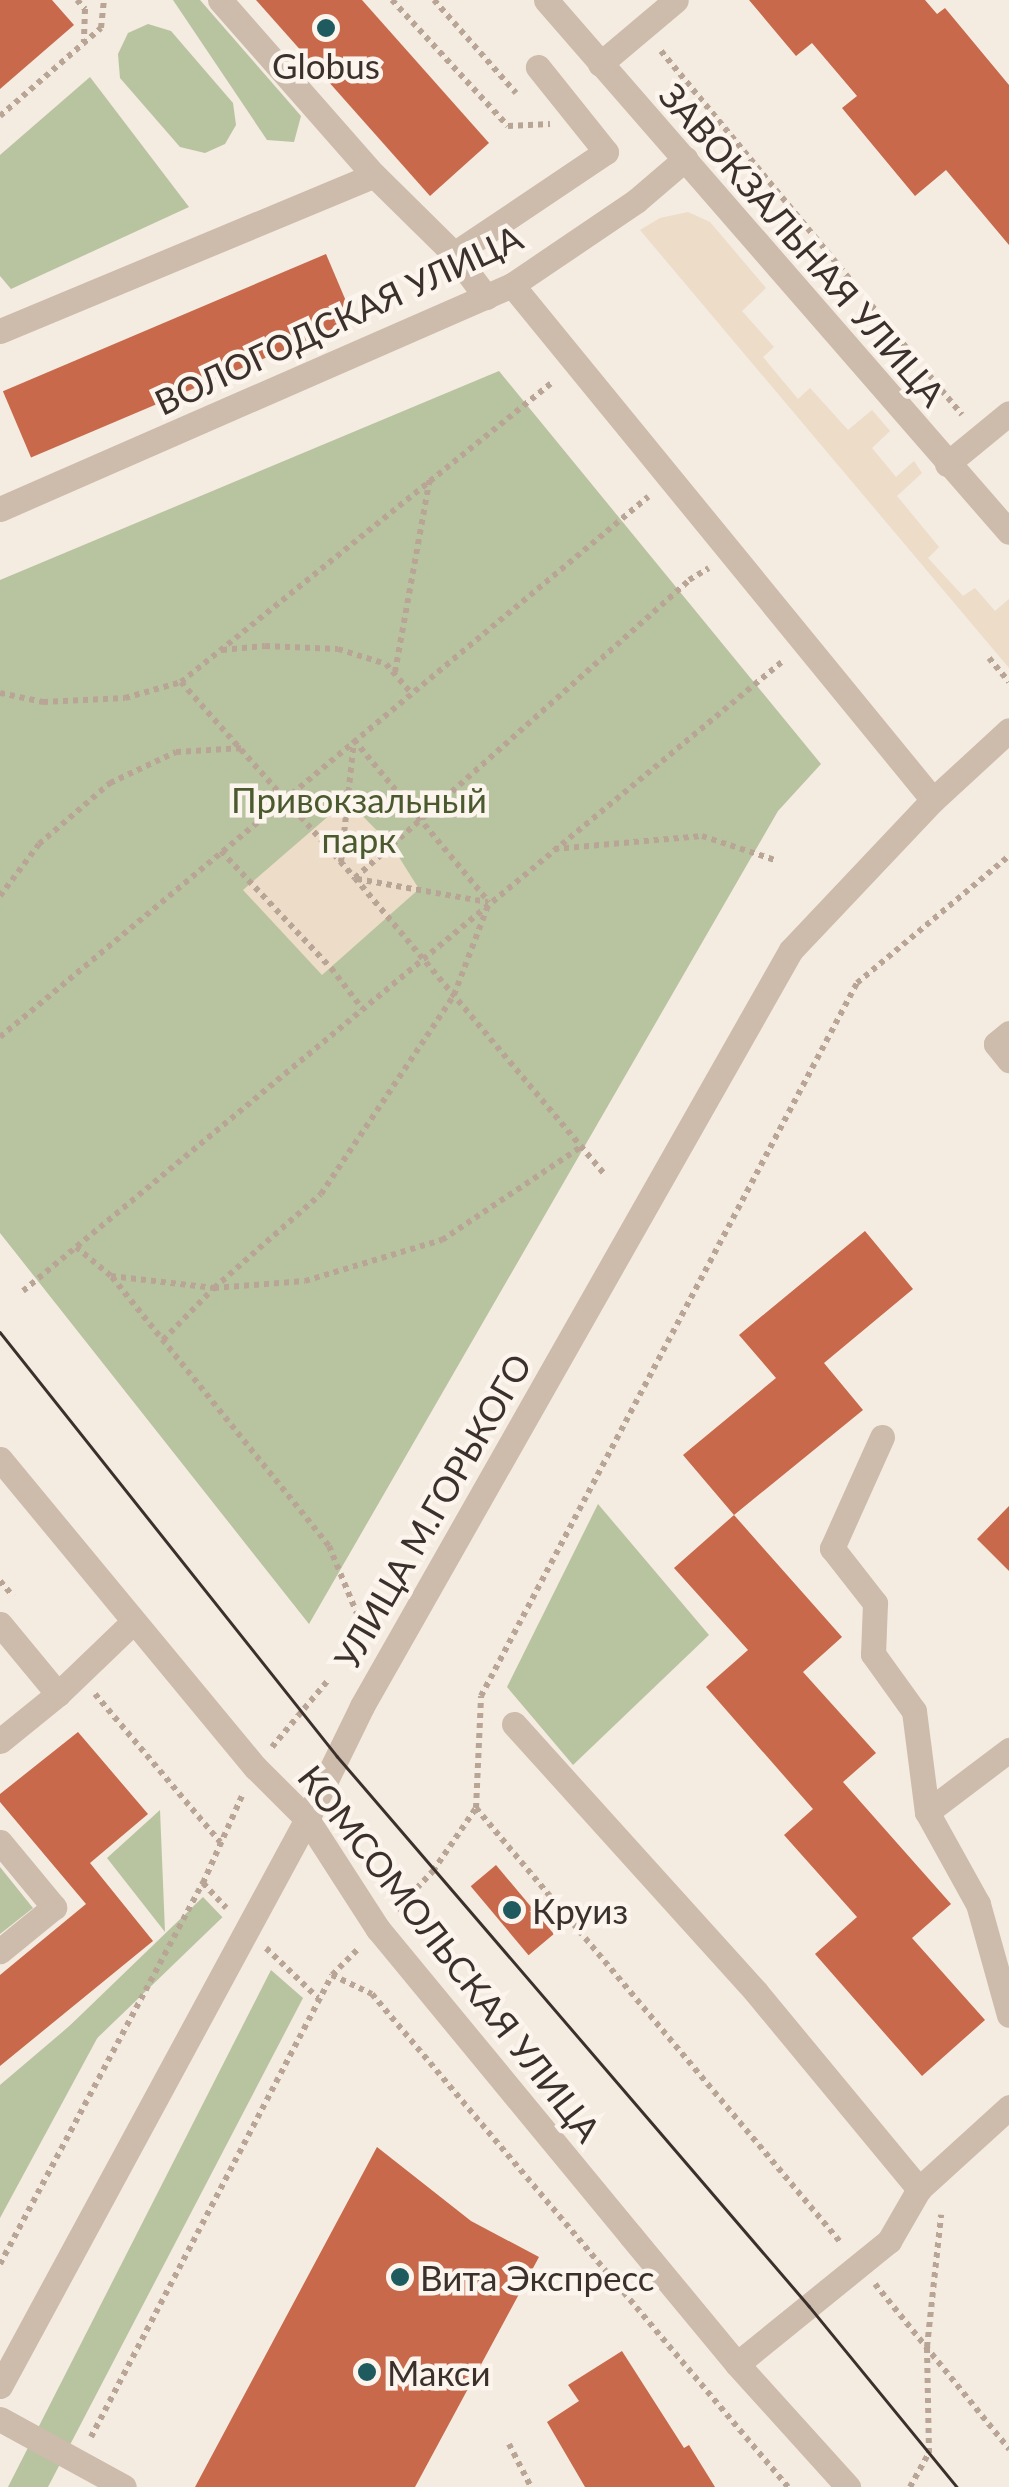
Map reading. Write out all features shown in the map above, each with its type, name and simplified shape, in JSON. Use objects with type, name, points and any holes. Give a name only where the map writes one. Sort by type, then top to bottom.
[{"type":"street","points":[[220,0],[374,175],[454,254],[486,296]]},
{"type":"street","name":"ЗАВОКЗАЛЬНАЯ УЛИЦА","points":[[546,0],[1009,532]]},
{"type":"street","points":[[600,64],[676,0]]},
{"type":"street","points":[[454,254],[606,152],[538,68]]},
{"type":"street","name":"ВОЛОГОДСКАЯ УЛИЦА","points":[[0,509],[512,284],[624,209],[685,158]]},
{"type":"street","points":[[0,331],[374,175]]},
{"type":"street","points":[[512,284],[933,800]]},
{"type":"street","points":[[948,464],[1009,412]]},
{"type":"street","name":"УЛИЦА М.ГОРЬКОГО","points":[[0,2386],[306,1819],[362,1706],[791,950],[933,800],[1009,730]]},
{"type":"street","points":[[1009,1033],[996,1044],[1009,1060]]},
{"type":"street","points":[[882,1436],[832,1548],[876,1603],[874,1654],[914,1711],[927,1812],[978,1904],[1009,2015]]},
{"type":"street","name":"КОМСОМОЛЬСКАЯ УЛИЦА","points":[[0,1459],[256,1768],[306,1819],[378,1928],[737,2364],[825,2477],[848,2487]]},
{"type":"street","points":[[0,1741],[58,1694],[134,1620]]},
{"type":"street","points":[[0,1624],[58,1694]]},
{"type":"street","points":[[514,1724],[756,1992],[918,2190]]},
{"type":"street","points":[[927,1812],[1009,1750]]},
{"type":"street","points":[[0,1842],[54,1907],[0,1951]]},
{"type":"street","points":[[737,2364],[889,2241],[918,2190],[1009,2107]]},
{"type":"street","points":[[0,2420],[124,2487]]},
{"type":"path","points":[[77,0],[84,8],[84,43]]},
{"type":"path","points":[[0,116],[101,28],[104,0]]},
{"type":"path","points":[[392,0],[508,126],[566,123],[551,114]]},
{"type":"path","points":[[434,0],[520,97]]},
{"type":"path","points":[[642,29],[980,437]]},
{"type":"path","points":[[0,692],[43,702],[125,698],[182,682],[534,393],[579,366]]},
{"type":"path","points":[[394,673],[430,478]]},
{"type":"path","points":[[0,1037],[632,506],[673,482]]},
{"type":"path","points":[[355,878],[688,580],[732,554]]},
{"type":"path","points":[[220,651],[265,646],[338,649],[386,664],[410,692]]},
{"type":"path","points":[[23,1291],[765,671],[808,646]]},
{"type":"path","points":[[989,658],[1009,682]]},
{"type":"path","points":[[182,682],[423,957],[604,1174]]},
{"type":"path","points":[[354,740],[489,902]]},
{"type":"path","points":[[341,862],[354,740]]},
{"type":"path","points":[[0,896],[39,844],[110,783],[176,752],[242,748]]},
{"type":"path","points":[[552,849],[702,836],[774,860]]},
{"type":"path","points":[[221,852],[331,968],[362,1008]]},
{"type":"path","points":[[78,2462],[332,1975],[434,1870],[476,1808],[481,1696],[856,983],[1009,856]]},
{"type":"path","points":[[355,878],[489,902]]},
{"type":"path","points":[[162,1340],[214,1288],[321,1194],[454,994],[489,902]]},
{"type":"path","points":[[111,1276],[214,1288],[304,1281],[442,1240],[581,1147]]},
{"type":"path","points":[[76,1247],[111,1276],[328,1546],[360,1620]]},
{"type":"path","points":[[0,1581],[22,1608]]},
{"type":"path","points":[[79,1674],[220,1842]]},
{"type":"path","points":[[0,2264],[256,1768],[329,1679]]},
{"type":"path","points":[[476,1808],[1009,2448]]},
{"type":"path","points":[[332,1975],[372,1994],[788,2487]]},
{"type":"path","points":[[910,2487],[929,2453],[926,2348],[941,2215]]},
{"type":"path","points":[[508,2444],[531,2487]]},
{"type":"green space","points":[[173,0],[200,0],[301,116],[294,142],[267,140]]},
{"type":"green space","points":[[148,24],[171,31],[233,103],[236,125],[225,144],[205,153],[180,147],[120,78],[118,54],[128,33]]},
{"type":"green space","points":[[90,77],[189,207],[11,289],[0,276],[0,155]]},
{"type":"green space","name":"Привокзальный парк","points":[[499,371],[821,764],[778,811],[309,1624],[0,1233],[0,580]]},
{"type":"green space","points":[[598,1504],[709,1635],[573,1765],[507,1687]]},
{"type":"green space","points":[[160,1810],[165,1932],[107,1858]]},
{"type":"green space","points":[[0,1867],[33,1908],[0,1934]]},
{"type":"green space","points":[[203,1897],[222,1917],[0,2132],[0,2093]]},
{"type":"green space","points":[[271,1970],[303,1998],[48,2487],[8,2487]]},
{"type":"green space","points":[[133,1972],[0,2218],[0,2085]]},
{"type":"shaded area","points":[[688,212],[710,222],[766,288],[742,311],[774,347],[763,357],[798,399],[810,388],[848,430],[872,410],[890,431],[872,448],[896,477],[914,461],[922,473],[897,496],[939,547],[928,558],[963,596],[975,588],[995,611],[1009,599],[1009,668],[640,230],[660,218]]},
{"type":"shaded area","points":[[347,800],[392,846],[419,889],[322,975],[243,890]]},
{"type":"building","points":[[0,0],[52,0],[74,25],[0,89]]},
{"type":"building","points":[[256,0],[362,0],[489,143],[430,196]]},
{"type":"building","points":[[749,0],[925,0],[937,14],[945,8],[1009,85],[1009,245],[946,170],[915,196],[842,108],[857,96],[812,43],[796,56]]},
{"type":"building","points":[[326,254],[354,320],[31,457],[3,391]]},
{"type":"building","points":[[865,1231],[913,1289],[824,1363],[863,1410],[734,1515],[683,1455],[776,1378],[739,1335]]},
{"type":"building","points":[[1009,1506],[1009,1571],[977,1539]]},
{"type":"building","points":[[734,1515],[842,1637],[803,1672],[876,1753],[843,1782],[951,1904],[912,1938],[985,2020],[922,2076],[815,1954],[857,1917],[784,1835],[813,1809],[706,1687],[748,1650],[674,1568]]},
{"type":"building","points":[[78,1732],[148,1814],[90,1863],[153,1941],[0,2066],[0,1975],[86,1904],[0,1802],[0,1794]]},
{"type":"building","name":"Круиз","points":[[496,1865],[554,1934],[529,1955],[471,1886]]},
{"type":"building","name":"Макси","points":[[377,2147],[471,2221],[539,2257],[415,2487],[195,2487]]},
{"type":"building","points":[[622,2351],[684,2448],[689,2445],[715,2487],[585,2487],[547,2422],[579,2401],[568,2385]]},
{"type":"tram line","points":[[0,1332],[337,1756],[809,2306],[957,2487]]},
{"type":"place","name":"Globus","points":[[326,28]]},
{"type":"place","name":"Круиз","points":[[512,1910]]},
{"type":"place","name":"Вита Экспресс","points":[[400,2277]]},
{"type":"place","name":"Макси","points":[[367,2372]]}]
